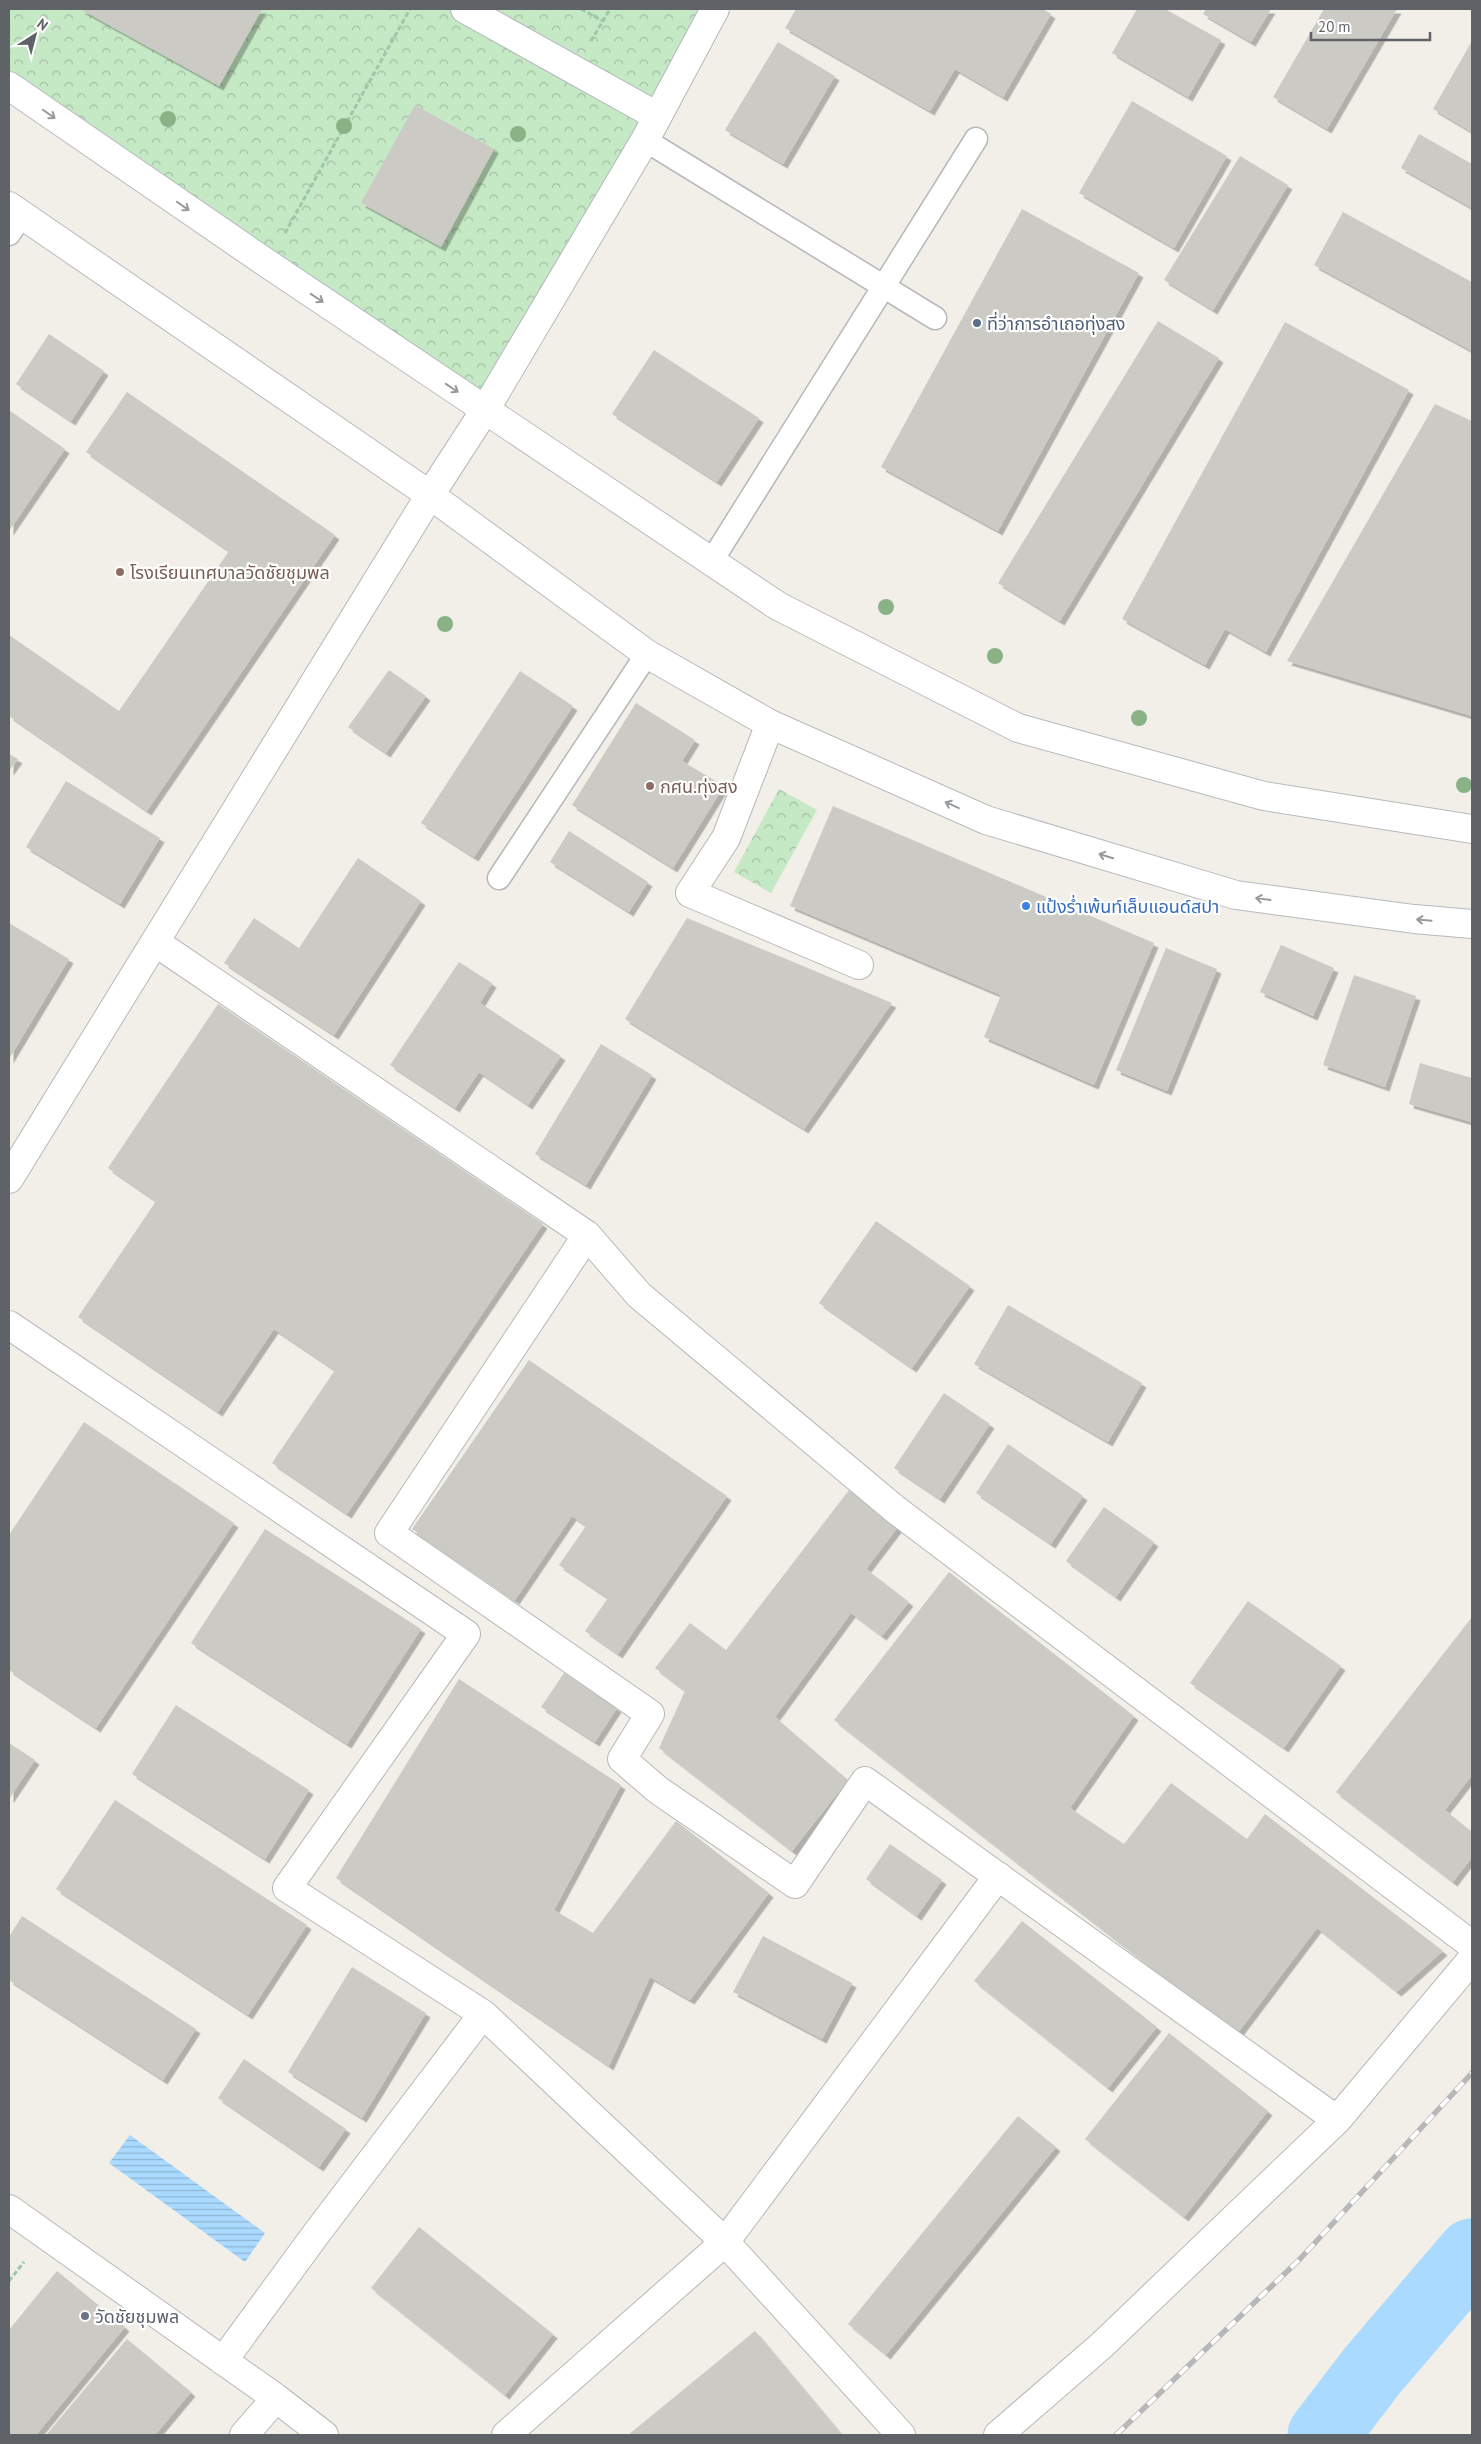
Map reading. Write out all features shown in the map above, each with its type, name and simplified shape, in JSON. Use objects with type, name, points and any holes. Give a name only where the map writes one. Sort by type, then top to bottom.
[{"type":"street","points":[[464,9],[656,116]]},
{"type":"street","points":[[9,1179],[430,495],[485,410],[645,140],[656,116],[715,9]]},
{"type":"street","points":[[9,86],[268,264],[778,606],[1018,728],[1264,796],[1472,829]]},
{"type":"street","points":[[13,218],[430,495],[647,654],[770,724],[986,820],[1236,895],[1414,919],[1472,924]]},
{"type":"street","points":[[770,724],[726,838],[690,893],[859,965]]},
{"type":"street","points":[[155,942],[587,1235],[639,1295],[896,1510],[1472,1945]]},
{"type":"street","points":[[587,1235],[389,1532],[650,1714],[622,1759],[658,1790],[795,1884],[865,1781],[1337,2120]]},
{"type":"street","points":[[9,1325],[466,1634],[287,1888],[483,2014],[725,2242],[901,2435]]},
{"type":"street","points":[[506,2435],[725,2242],[998,1876]]},
{"type":"street","points":[[998,2435],[1102,2346],[1337,2120],[1472,1960]]},
{"type":"street","points":[[223,2361],[316,2234],[483,2014]]},
{"type":"street","points":[[9,2209],[276,2398],[324,2435]]},
{"type":"street","points":[[244,2435],[276,2398]]},
{"type":"lane","points":[[711,562],[976,139]]},
{"type":"lane","points":[[645,140],[935,318]]},
{"type":"lane","points":[[499,878],[647,654]]},
{"type":"path","points":[[268,264],[410,9]]},
{"type":"path","points":[[582,9],[603,21]]},
{"type":"green space","points":[[9,9],[715,9],[485,410],[9,86]]},
{"type":"green space","points":[[779,789],[817,810],[771,893],[734,872]]},
{"type":"water","points":[[130,2135],[265,2233],[245,2262],[109,2163]]},
{"type":"building","points":[[80,9],[262,9],[219,86]]},
{"type":"building","points":[[796,9],[1043,9],[1051,14],[1003,97],[955,69],[930,111],[785,28]]},
{"type":"building","points":[[1137,9],[1165,9],[1221,40],[1188,97],[1112,53]]},
{"type":"building","points":[[1206,9],[1271,9],[1251,42],[1203,14]]},
{"type":"building","points":[[1324,9],[1397,9],[1327,129],[1273,97]]},
{"type":"building","points":[[1472,41],[1472,132],[1433,109]]},
{"type":"building","points":[[778,42],[835,76],[783,164],[725,130]]},
{"type":"building","points":[[1132,101],[1227,156],[1174,248],[1079,193]]},
{"type":"building","points":[[415,105],[494,149],[441,247],[361,203]]},
{"type":"building","points":[[1419,134],[1472,164],[1472,208],[1401,168]]},
{"type":"building","points":[[1240,156],[1288,185],[1213,310],[1164,280]]},
{"type":"building","points":[[1022,209],[1139,273],[998,531],[881,467]]},
{"type":"building","points":[[1343,212],[1472,282],[1472,351],[1314,265]]},
{"type":"building","points":[[1158,321],[1219,358],[1060,621],[998,583]]},
{"type":"building","points":[[1285,322],[1409,390],[1266,652],[1225,629],[1205,665],[1122,619]]},
{"type":"building","points":[[49,334],[104,371],[71,421],[16,384]]},
{"type":"building","points":[[654,350],[759,418],[717,482],[612,414]]},
{"type":"building","points":[[127,392],[335,535],[147,811],[9,716],[9,635],[119,711],[229,551],[86,452]]},
{"type":"building","points":[[1435,404],[1472,421],[1472,716],[1287,661]]},
{"type":"building","points":[[9,410],[65,449],[9,531]]},
{"type":"building","points":[[389,670],[426,696],[386,753],[348,727]]},
{"type":"building","points":[[520,671],[573,706],[474,857],[421,823]]},
{"type":"building","points":[[636,703],[695,740],[682,761],[724,786],[673,868],[572,805]]},
{"type":"building","points":[[9,754],[18,759],[9,771]]},
{"type":"building","points":[[66,781],[160,838],[120,904],[26,847]]},
{"type":"building","points":[[833,806],[1154,943],[1094,1085],[984,1037],[1001,995],[790,906]]},
{"type":"building","points":[[569,831],[648,882],[629,912],[550,862]]},
{"type":"building","points":[[358,858],[421,901],[334,1035],[224,963],[254,918],[299,948]]},
{"type":"building","points":[[687,918],[892,1003],[804,1129],[625,1019]]},
{"type":"building","points":[[9,923],[69,959],[9,1059]]},
{"type":"building","points":[[1281,945],[1334,968],[1313,1016],[1260,992]]},
{"type":"building","points":[[1166,948],[1217,969],[1167,1091],[1116,1070]]},
{"type":"building","points":[[459,962],[492,983],[480,1003],[561,1056],[528,1105],[479,1072],[455,1108],[390,1065]]},
{"type":"building","points":[[1354,975],[1416,996],[1385,1087],[1323,1065]]},
{"type":"building","points":[[218,1004],[543,1224],[347,1514],[272,1463],[335,1370],[274,1329],[218,1412],[78,1317],[156,1201],[108,1168]]},
{"type":"building","points":[[601,1044],[652,1075],[586,1185],[535,1154]]},
{"type":"building","points":[[1420,1063],[1472,1078],[1472,1122],[1409,1104]]},
{"type":"building","points":[[876,1221],[970,1286],[912,1368],[819,1303]]},
{"type":"building","points":[[1008,1305],[1142,1383],[1108,1442],[974,1364]]},
{"type":"building","points":[[529,1360],[727,1496],[618,1654],[585,1631],[608,1598],[559,1565],[586,1526],[572,1516],[515,1600],[412,1529]]},
{"type":"building","points":[[944,1393],[990,1424],[940,1499],[894,1468]]},
{"type":"building","points":[[84,1422],[234,1523],[96,1728],[9,1670],[9,1535]]},
{"type":"building","points":[[1008,1444],[1083,1496],[1051,1544],[976,1493]]},
{"type":"building","points":[[849,1490],[898,1527],[866,1569],[909,1602],[882,1636],[851,1613],[775,1717],[848,1780],[792,1851],[659,1748],[685,1691],[655,1668],[690,1623],[726,1650]]},
{"type":"building","points":[[1104,1507],[1154,1542],[1116,1597],[1066,1561]]},
{"type":"building","points":[[265,1529],[421,1629],[347,1744],[191,1643]]},
{"type":"building","points":[[949,1572],[1134,1716],[1070,1808],[1124,1844],[1171,1783],[1247,1839],[1265,1814],[1443,1951],[1397,1992],[1317,1928],[1237,2034],[834,1720]]},
{"type":"building","points":[[1248,1601],[1341,1666],[1284,1748],[1190,1683]]},
{"type":"building","points":[[1472,1617],[1472,1775],[1445,1810],[1472,1832],[1472,1857],[1453,1882],[1336,1792]]},
{"type":"building","points":[[564,1673],[617,1708],[595,1742],[541,1707]]},
{"type":"building","points":[[459,1679],[621,1785],[554,1910],[593,1933],[676,1821],[769,1893],[690,2000],[650,1977],[609,2066],[336,1878]]},
{"type":"building","points":[[176,1705],[309,1790],[265,1859],[132,1774]]},
{"type":"building","points":[[9,1743],[35,1760],[9,1799]]},
{"type":"building","points":[[115,1800],[307,1925],[248,2015],[56,1889]]},
{"type":"building","points":[[890,1844],[942,1880],[917,1916],[866,1879]]},
{"type":"building","points":[[22,1916],[196,2029],[163,2080],[9,1980],[9,1937]]},
{"type":"building","points":[[1022,1921],[1157,2027],[1108,2088],[974,1981]]},
{"type":"building","points":[[763,1936],[852,1983],[822,2039],[733,1992]]},
{"type":"building","points":[[352,1967],[426,2013],[362,2118],[288,2072]]},
{"type":"building","points":[[1169,2033],[1268,2111],[1184,2217],[1085,2139]]},
{"type":"building","points":[[244,2059],[346,2129],[319,2167],[218,2098]]},
{"type":"building","points":[[1018,2116],[1056,2147],[886,2355],[848,2324]]},
{"type":"building","points":[[419,2227],[553,2334],[505,2395],[371,2288]]},
{"type":"building","points":[[57,2271],[125,2327],[36,2435],[9,2435],[9,2330]]},
{"type":"building","points":[[755,2331],[842,2435],[628,2435]]},
{"type":"building","points":[[127,2339],[191,2392],[155,2435],[46,2435]]},
{"type":"waterway","points":[[1323,2435],[1372,2371],[1472,2254]]},
{"type":"railway","points":[[1116,2435],[1299,2260],[1472,2073]]},
{"type":"place","name":"ที่ว่าการอำเถอทุ่งสง","points":[[977,323]]},
{"type":"place","name":"โรงเรียนเทศบาลวัดชัยชุมพล","points":[[120,572]]},
{"type":"place","name":"กศน.ทุ่งสง","points":[[650,786]]},
{"type":"place","name":"แป้งร่ำเพ้นท์เล็บแอนด์สปา","points":[[1026,906]]},
{"type":"place","name":"วัดชัยชุมพล","points":[[85,2316]]}]
